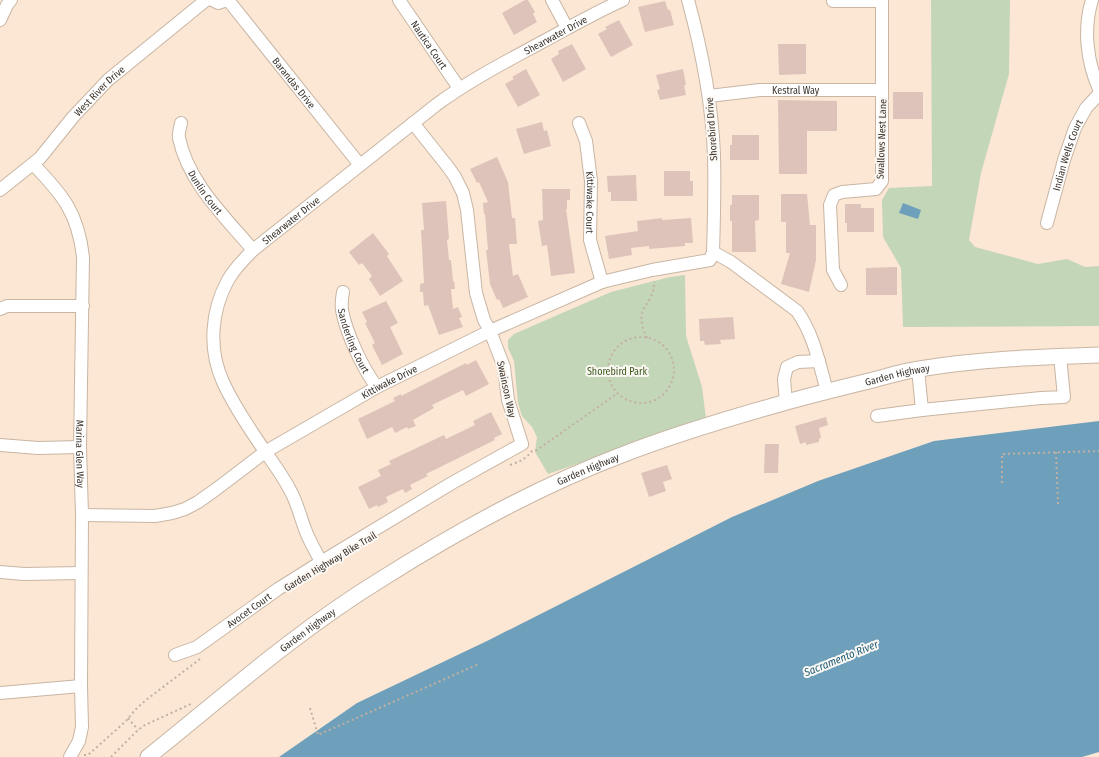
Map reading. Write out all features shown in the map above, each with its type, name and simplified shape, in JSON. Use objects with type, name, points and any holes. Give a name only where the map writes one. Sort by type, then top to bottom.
[{"type":"main road","name":"Garden Highway","points":[[148,757],[303,633],[378,581],[436,545],[565,478],[674,436],[786,402],[918,369],[981,361],[1099,355]]},
{"type":"street","points":[[0,20],[11,0]]},
{"type":"street","name":"West River Drive","points":[[0,190],[32,164],[89,99],[108,80],[206,0]]},
{"type":"street","points":[[212,0],[218,3],[228,0]]},
{"type":"street","name":"Barandas Drive","points":[[228,0],[360,165]]},
{"type":"street","name":"Nautica Court","points":[[399,0],[459,88]]},
{"type":"street","points":[[552,0],[567,28]]},
{"type":"street","name":"Shearwater Drive","points":[[321,562],[305,530],[296,501],[290,489],[265,452],[223,382],[216,359],[213,339],[215,312],[228,279],[240,263],[253,250],[459,88],[567,28],[623,0]]},
{"type":"street","name":"Shorebird Drive","points":[[688,0],[704,63],[709,96],[714,156],[711,256]]},
{"type":"street","points":[[1092,0],[1088,24],[1088,45],[1091,66],[1099,89]]},
{"type":"street","points":[[833,1],[882,1]]},
{"type":"street","name":"Swallows Nest Lane","points":[[841,285],[833,270],[830,205],[834,195],[842,192],[876,189],[882,181],[882,1]]},
{"type":"street","name":"Kestral Way","points":[[709,96],[760,90],[882,90]]},
{"type":"street","name":"Indian Wells Court","points":[[1047,223],[1064,160],[1075,128],[1086,108],[1099,94]]},
{"type":"street","name":"Dunlin Court","points":[[181,123],[178,137],[194,176],[203,190],[253,250]]},
{"type":"street","name":"Swainson Way","points":[[321,562],[452,483],[522,444],[508,400],[504,367],[484,320],[476,293],[467,210],[463,193],[451,172],[413,123]]},
{"type":"street","name":"Kittiwake Court","points":[[579,123],[586,141],[590,181],[590,240],[602,282]]},
{"type":"street","name":"Marina Glen Way","points":[[32,164],[58,191],[70,209],[81,239],[84,257],[80,447],[82,515],[82,727],[74,756]]},
{"type":"street","points":[[711,256],[731,262],[797,311],[803,319],[814,342],[827,391]]},
{"type":"street","name":"Kittiwake Drive","points":[[82,515],[155,516],[172,513],[198,502],[265,452],[377,387],[490,332],[602,282],[711,256]]},
{"type":"street","name":"Sanderling Court","points":[[343,292],[342,310],[346,322],[354,344],[370,378],[377,387]]},
{"type":"street","points":[[0,309],[7,306],[84,306]]},
{"type":"street","points":[[877,416],[922,410],[1064,397],[1060,356]]},
{"type":"street","points":[[786,402],[784,379],[787,368],[798,362],[819,361]]},
{"type":"street","points":[[918,369],[922,410]]},
{"type":"street","points":[[0,445],[38,448],[80,447]]},
{"type":"street","name":"Avocet Court","points":[[175,655],[197,647],[278,590],[321,562]]},
{"type":"street","points":[[0,572],[24,574],[81,573]]},
{"type":"street","points":[[0,693],[81,686]]},
{"type":"path","points":[[647,338],[642,328],[641,313],[654,289],[652,270]]},
{"type":"path","points":[[641,337],[657,341],[664,346],[670,353],[674,369],[670,386],[665,393],[651,402],[642,403],[627,400],[618,393],[611,385],[608,370],[611,356],[620,345],[626,341],[641,337]]},
{"type":"path","points":[[509,465],[520,462],[532,451],[537,450],[618,393]]},
{"type":"path","points":[[1002,483],[1002,454],[1099,451]]},
{"type":"path","points":[[1056,452],[1058,504]]},
{"type":"path","points":[[74,756],[88,755],[146,700],[201,658]]},
{"type":"path","points":[[310,708],[318,735],[479,664]]},
{"type":"path","points":[[112,757],[138,730],[145,725],[194,703]]},
{"type":"path","points":[[128,718],[138,730]]},
{"type":"green space","points":[[931,0],[1010,0],[1009,74],[981,173],[969,240],[975,247],[1038,264],[1067,259],[1085,267],[1099,266],[1099,326],[903,327],[901,268],[883,237],[882,200],[889,188],[932,186]]},
{"type":"green space","name":"Shorebird Park","points":[[685,275],[686,336],[702,387],[706,419],[548,474],[535,452],[537,437],[532,427],[522,416],[518,403],[514,361],[508,348],[508,340],[514,334],[611,292],[670,277]]},
{"type":"water","points":[[903,203],[921,210],[918,219],[899,213]]},
{"type":"water","name":"Sacramento River","points":[[1099,421],[1099,752],[1082,757],[279,757],[357,703],[489,640],[732,517],[818,481],[934,441]]},
{"type":"building","points":[[525,0],[528,0],[535,12],[533,14],[537,22],[514,35],[502,13]]},
{"type":"building","points":[[665,1],[668,10],[670,10],[674,25],[645,32],[638,7]]},
{"type":"building","points":[[619,20],[633,45],[611,57],[598,34],[607,29],[605,27]]},
{"type":"building","points":[[572,44],[586,69],[563,82],[551,59],[559,54],[558,51]]},
{"type":"building","points":[[778,44],[806,44],[806,74],[779,75]]},
{"type":"building","points":[[526,69],[540,95],[518,107],[505,84],[514,79],[512,77]]},
{"type":"building","points":[[683,69],[686,95],[660,100],[657,90],[660,89],[656,75]]},
{"type":"building","points":[[893,92],[923,92],[923,119],[893,119]]},
{"type":"building","points":[[778,100],[837,101],[837,131],[807,131],[807,174],[779,174]]},
{"type":"building","points":[[542,122],[544,131],[547,130],[551,146],[524,154],[516,129]]},
{"type":"building","points":[[732,135],[759,135],[759,160],[730,160]]},
{"type":"building","points":[[497,157],[508,182],[512,218],[515,218],[517,244],[509,244],[513,276],[518,274],[528,297],[503,308],[499,299],[497,300],[490,284],[483,203],[488,202],[479,182],[477,183],[470,169]]},
{"type":"building","points":[[664,171],[690,171],[690,181],[693,181],[693,196],[664,196]]},
{"type":"building","points":[[636,175],[637,201],[611,201],[611,192],[608,192],[607,176]]},
{"type":"building","points":[[542,189],[570,189],[570,200],[567,200],[566,209],[575,273],[551,276],[547,245],[542,246],[538,221],[543,220]]},
{"type":"building","points":[[781,194],[807,194],[810,225],[816,225],[816,260],[809,292],[781,284],[790,253],[786,253],[786,222],[781,222]]},
{"type":"building","points":[[732,195],[759,195],[759,220],[755,221],[756,252],[732,252],[732,221],[730,221],[730,205],[732,205]]},
{"type":"building","points":[[446,201],[449,260],[451,260],[455,289],[451,289],[453,309],[458,307],[462,317],[459,318],[463,327],[439,335],[428,305],[424,306],[423,292],[420,292],[420,284],[424,283],[421,230],[424,230],[422,203]]},
{"type":"building","points":[[845,204],[861,204],[861,208],[874,208],[874,232],[847,232],[847,223],[845,223]]},
{"type":"building","points":[[662,218],[662,220],[691,218],[693,243],[685,243],[685,246],[649,249],[649,246],[631,248],[632,255],[609,259],[605,236],[638,231],[637,221]]},
{"type":"building","points":[[373,233],[389,254],[387,256],[403,281],[380,296],[369,279],[372,276],[362,263],[359,265],[349,252]]},
{"type":"building","points":[[897,267],[897,295],[866,295],[866,268]]},
{"type":"building","points":[[386,301],[398,323],[390,327],[403,354],[382,365],[372,345],[375,343],[365,323],[367,322],[362,312]]},
{"type":"building","points":[[733,317],[735,339],[720,340],[721,344],[705,345],[704,341],[700,341],[699,319]]},
{"type":"building","points":[[476,360],[489,384],[466,396],[463,390],[432,405],[434,408],[413,420],[416,426],[408,429],[407,427],[395,433],[392,427],[367,439],[358,419],[395,401],[393,398],[401,394],[401,396],[466,363],[467,365]]},
{"type":"building","points":[[491,412],[502,434],[494,438],[495,440],[426,474],[428,476],[410,485],[412,489],[405,493],[403,489],[386,497],[388,502],[378,507],[377,505],[369,509],[358,487],[381,476],[378,470],[391,464],[389,461],[444,435],[446,439],[475,425],[473,421]]},
{"type":"building","points":[[826,417],[828,425],[819,428],[821,438],[819,439],[819,442],[806,445],[806,442],[800,444],[795,426]]},
{"type":"building","points":[[765,444],[779,444],[778,473],[764,473]]},
{"type":"building","points":[[667,465],[672,479],[663,482],[666,491],[649,497],[641,473]]}]
